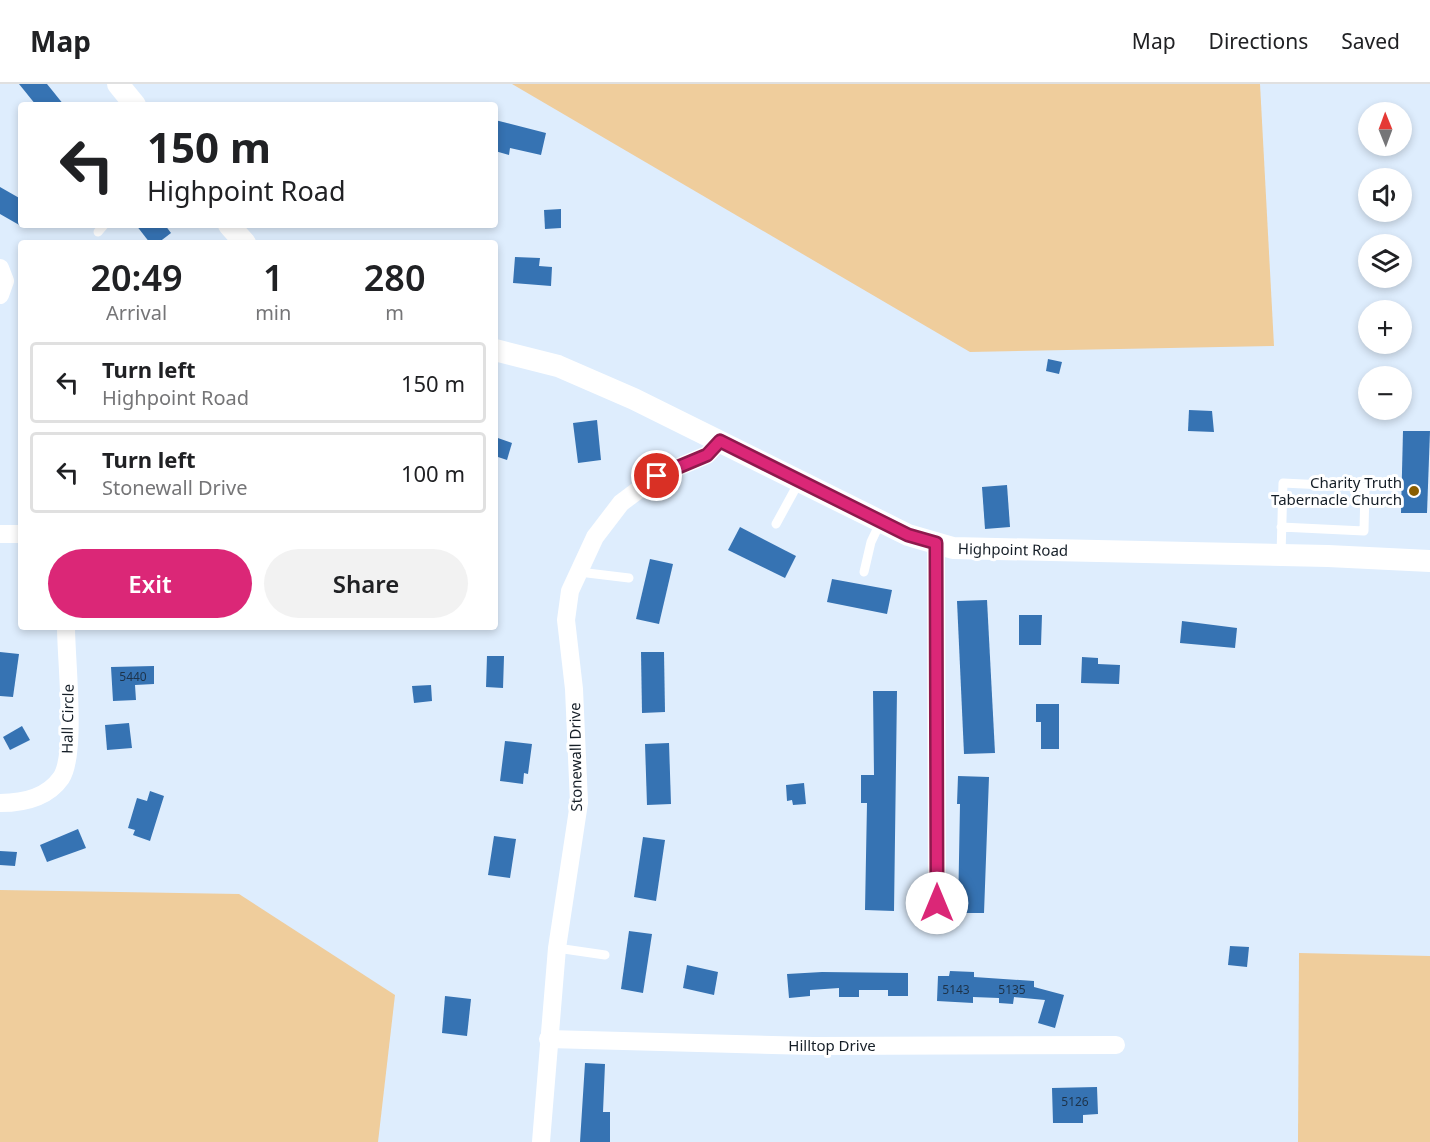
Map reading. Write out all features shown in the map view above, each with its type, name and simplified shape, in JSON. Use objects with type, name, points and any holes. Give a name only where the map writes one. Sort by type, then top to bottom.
[{"type":"street","points":[[118,84],[133,102]]},
{"type":"street","points":[[232,228],[242,240]]},
{"type":"street","points":[[0,268],[5,281],[0,295]]},
{"type":"street","name":"Highpoint Road","points":[[498,351],[558,366],[634,399],[908,535],[953,548],[1281,555],[1430,561]]},
{"type":"street","name":"Stonewall Drive","points":[[541,1142],[557,948],[579,803],[574,689],[566,620],[570,591],[595,537],[621,503],[657,476],[707,455],[720,441]]},
{"type":"street","points":[[0,534],[18,534]]},
{"type":"street","points":[[936,543],[937,903]]},
{"type":"street","name":"Hall Circle","points":[[0,803],[16,803],[43,796],[62,777],[69,751],[66,630]]},
{"type":"street","name":"Hilltop Drive","points":[[548,1039],[813,1046],[1116,1045]]},
{"type":"lane","points":[[776,524],[800,480]]},
{"type":"lane","points":[[1281,527],[1364,531],[1365,487],[1283,483],[1281,527],[1281,555]]},
{"type":"lane","points":[[864,572],[871,542],[881,521]]},
{"type":"lane","points":[[579,572],[629,578]]},
{"type":"lane","points":[[557,948],[605,955]]},
{"type":"shaded area","points":[[512,84],[1260,84],[1274,346],[970,352]]},
{"type":"shaded area","points":[[0,890],[239,894],[395,995],[378,1142],[0,1142]]},
{"type":"shaded area","points":[[1299,953],[1430,956],[1430,1142],[1298,1142]]},
{"type":"building","points":[[19,84],[47,84],[62,102],[34,102]]},
{"type":"building","points":[[498,121],[546,133],[541,155],[510,148],[509,155],[498,152]]},
{"type":"building","points":[[0,187],[18,197],[18,224],[0,214]]},
{"type":"building","points":[[561,209],[561,228],[545,229],[544,210]]},
{"type":"building","points":[[138,228],[167,228],[171,233],[162,240],[148,240]]},
{"type":"building","points":[[515,257],[540,258],[539,266],[552,267],[551,286],[513,283]]},
{"type":"building","points":[[1048,359],[1062,362],[1059,374],[1046,371]]},
{"type":"building","points":[[1189,410],[1212,411],[1214,432],[1188,431]]},
{"type":"building","points":[[597,420],[601,460],[578,463],[573,423]]},
{"type":"building","name":"Charity Truth Tabernacle Church","points":[[1403,431],[1430,431],[1427,513],[1401,513]]},
{"type":"building","points":[[498,438],[512,443],[507,460],[498,457]]},
{"type":"building","points":[[1007,485],[1010,527],[985,529],[982,487]]},
{"type":"building","points":[[740,527],[796,556],[785,578],[728,550]]},
{"type":"building","points":[[650,559],[673,564],[659,624],[636,619]]},
{"type":"building","points":[[832,579],[892,590],[887,614],[827,602]]},
{"type":"building","points":[[987,600],[995,753],[964,754],[957,601]]},
{"type":"building","points":[[1019,615],[1042,615],[1041,645],[1019,645]]},
{"type":"building","points":[[1182,621],[1237,628],[1235,648],[1180,643]]},
{"type":"building","points":[[0,652],[19,654],[13,697],[0,696]]},
{"type":"building","points":[[641,652],[664,652],[665,712],[642,713]]},
{"type":"building","points":[[487,656],[504,656],[503,688],[486,687]]},
{"type":"building","points":[[1082,657],[1098,658],[1098,664],[1120,665],[1119,684],[1081,683]]},
{"type":"building","points":[[154,666],[154,684],[135,685],[136,700],[113,701],[111,667]]},
{"type":"building","points":[[431,685],[432,701],[414,703],[412,686]]},
{"type":"building","points":[[873,691],[897,691],[894,911],[865,910],[867,803],[861,803],[861,775],[874,775]]},
{"type":"building","points":[[1036,704],[1059,704],[1059,749],[1041,749],[1041,722],[1036,722]]},
{"type":"building","points":[[129,723],[132,748],[107,750],[105,725]]},
{"type":"building","points":[[22,726],[30,740],[10,750],[3,737]]},
{"type":"building","points":[[505,741],[532,744],[528,774],[524,773],[523,784],[500,781]]},
{"type":"building","points":[[669,743],[671,804],[647,805],[645,744]]},
{"type":"building","points":[[958,776],[989,777],[984,913],[958,913],[960,804],[957,804]]},
{"type":"building","points":[[804,783],[806,804],[793,805],[792,800],[787,801],[786,785]]},
{"type":"building","points":[[150,791],[164,796],[150,841],[133,835],[135,830],[128,828],[137,798],[147,801]]},
{"type":"building","points":[[78,829],[86,848],[47,862],[40,845]]},
{"type":"building","points":[[494,836],[516,839],[510,878],[488,875]]},
{"type":"building","points":[[643,837],[665,840],[656,901],[634,897]]},
{"type":"building","points":[[0,851],[17,852],[15,866],[0,865]]},
{"type":"building","points":[[629,931],[652,934],[643,993],[621,989]]},
{"type":"building","points":[[1230,946],[1249,947],[1247,967],[1228,965]]},
{"type":"building","points":[[687,965],[718,972],[714,995],[683,988]]},
{"type":"building","points":[[950,971],[974,972],[974,977],[1034,981],[1034,987],[1064,995],[1055,1028],[1038,1023],[1045,1000],[1014,997],[1013,1004],[999,1003],[999,998],[973,997],[973,1003],[937,1001],[938,976],[949,976]]},
{"type":"building","points":[[908,973],[908,996],[888,996],[888,990],[859,990],[859,997],[839,997],[839,988],[810,990],[810,996],[789,998],[787,974]]},
{"type":"building","points":[[445,996],[471,999],[467,1036],[442,1033]]},
{"type":"building","points":[[585,1063],[605,1064],[603,1112],[610,1112],[610,1142],[580,1142]]},
{"type":"building","points":[[1097,1087],[1098,1114],[1083,1115],[1083,1123],[1053,1123],[1052,1088]]},
{"type":"place","name":"Charity Truth Tabernacle Church","points":[[1414,491]]},
{"type":"route","points":[[657,476],[707,455],[720,441],[908,535],[936,543],[937,903]]}]
